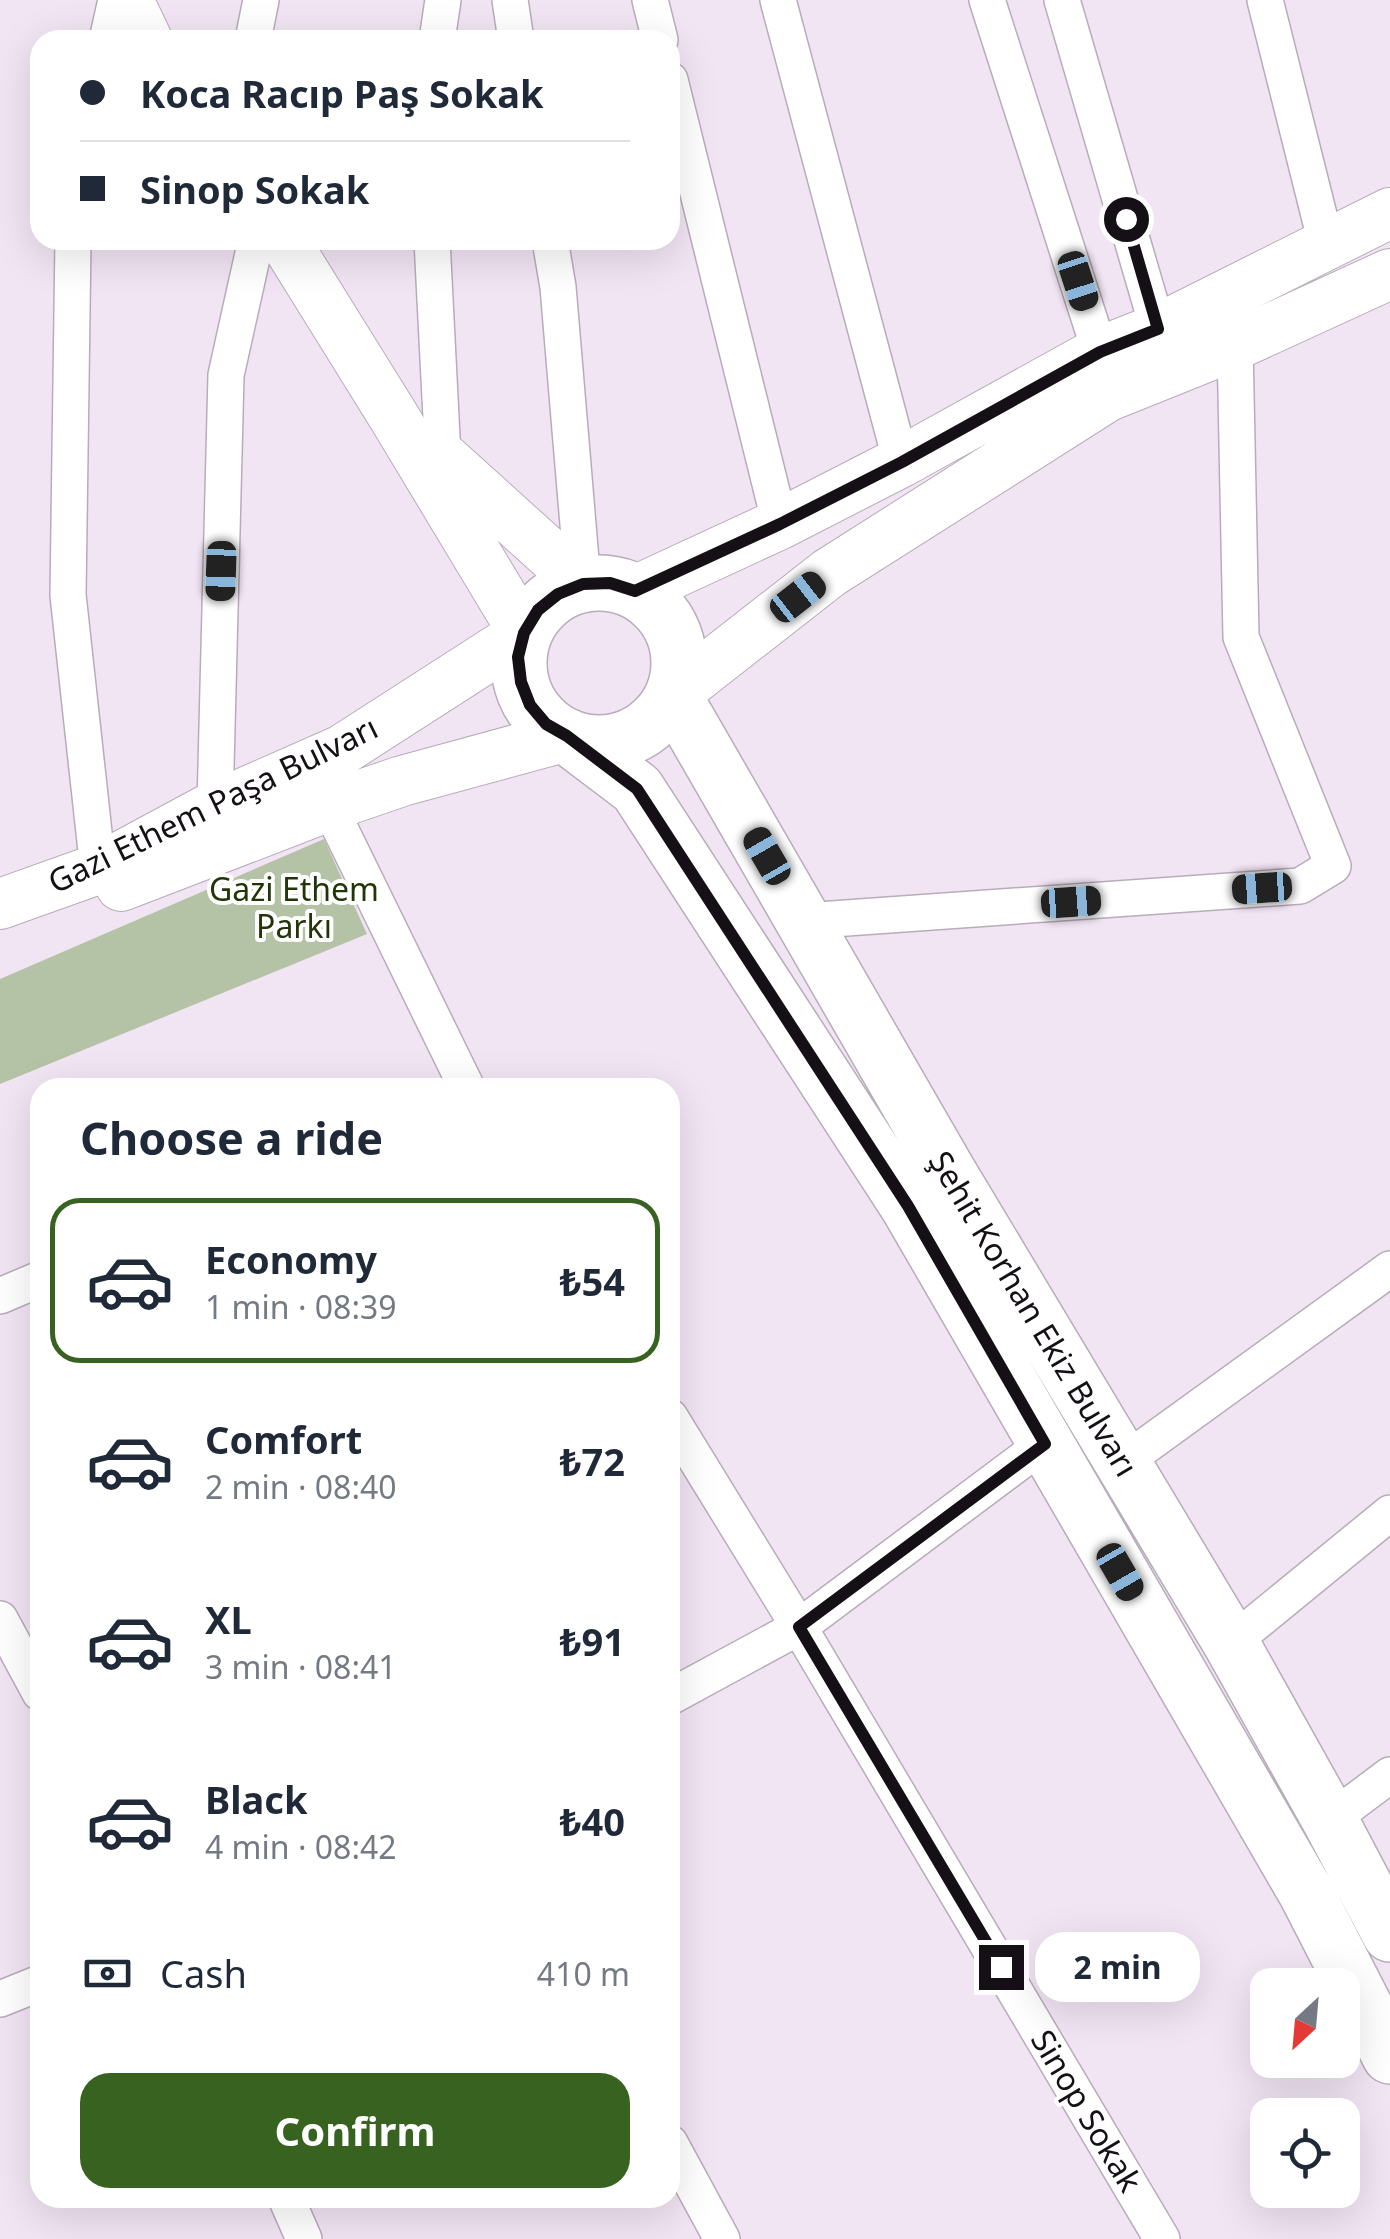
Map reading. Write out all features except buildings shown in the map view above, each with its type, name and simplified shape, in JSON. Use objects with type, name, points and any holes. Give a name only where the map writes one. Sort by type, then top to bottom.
[{"type":"main road","points":[[128,0],[142,30]]},
{"type":"main road","points":[[1390,213],[1158,329],[1100,352],[902,462],[780,524],[609,588],[558,594],[538,610],[524,633],[518,657],[521,682],[530,705],[546,724],[591,743],[616,742],[640,732],[659,716],[673,695],[829,573],[1108,396],[1390,274]]},
{"type":"main road","points":[[290,250],[524,633]]},
{"type":"main road","points":[[394,416],[609,588],[655,605],[670,625],[678,647],[679,672],[673,695]]},
{"type":"main road","name":"Gazi Ethem Paşa Bulvarı","points":[[0,904],[98,868],[215,806],[342,750],[524,633]]},
{"type":"main road","name":"Şehit Korhan Ekiz Bulvarı","points":[[673,695],[947,1170],[1231,1642],[1390,1934]]},
{"type":"main road","name":"Gazi Ethem Paşa Bulvarı","points":[[0,933],[329,806],[402,781],[567,736]]},
{"type":"main road","name":"Şehit Korhan Ekiz Bulvarı","points":[[567,736],[637,789],[908,1206],[1307,1894],[1390,2056]]},
{"type":"street","points":[[109,30],[116,0]]},
{"type":"street","points":[[254,30],[261,0]]},
{"type":"street","points":[[439,30],[444,0]]},
{"type":"street","points":[[510,0],[514,30]]},
{"type":"street","points":[[650,0],[658,30]]},
{"type":"street","points":[[778,0],[902,462]]},
{"type":"street","points":[[987,0],[1100,352]]},
{"type":"street","points":[[1062,0],[1158,329]]},
{"type":"street","points":[[1265,0],[1326,243]]},
{"type":"street","points":[[680,120],[780,524]]},
{"type":"street","points":[[73,250],[68,595],[98,868]]},
{"type":"street","points":[[215,806],[226,375],[254,250]]},
{"type":"street","points":[[433,250],[444,457]]},
{"type":"street","points":[[552,250],[609,588]]},
{"type":"street","points":[[804,921],[1300,886],[1333,866],[1241,637],[1235,344]]},
{"type":"street","points":[[329,806],[463,1078]]},
{"type":"street","points":[[1122,1462],[1390,1269]]},
{"type":"street","points":[[0,1296],[30,1282]]},
{"type":"street","name":"Sinop Sokak","points":[[680,1434],[799,1627],[1162,2239]]},
{"type":"street","points":[[680,1692],[799,1627],[1045,1444]]},
{"type":"street","points":[[1231,1642],[1390,1513]]},
{"type":"street","points":[[0,1619],[30,1674]]},
{"type":"street","points":[[1330,1820],[1390,1775]]},
{"type":"street","points":[[0,1999],[30,1987]]},
{"type":"street","points":[[680,2161],[722,2239]]},
{"type":"street","points":[[290,2208],[304,2239]]},
{"type":"green space","name":"Gazi Ethem Parkı","points":[[324,839],[367,934],[0,1084],[0,979]]},
{"type":"route","points":[[1001,1967],[799,1627],[1045,1444],[908,1206],[637,789],[546,724],[530,705],[521,682],[518,657],[524,633],[538,610],[558,594],[583,584],[610,583],[635,591],[902,462],[1100,352],[1158,329],[1126,219]]}]
